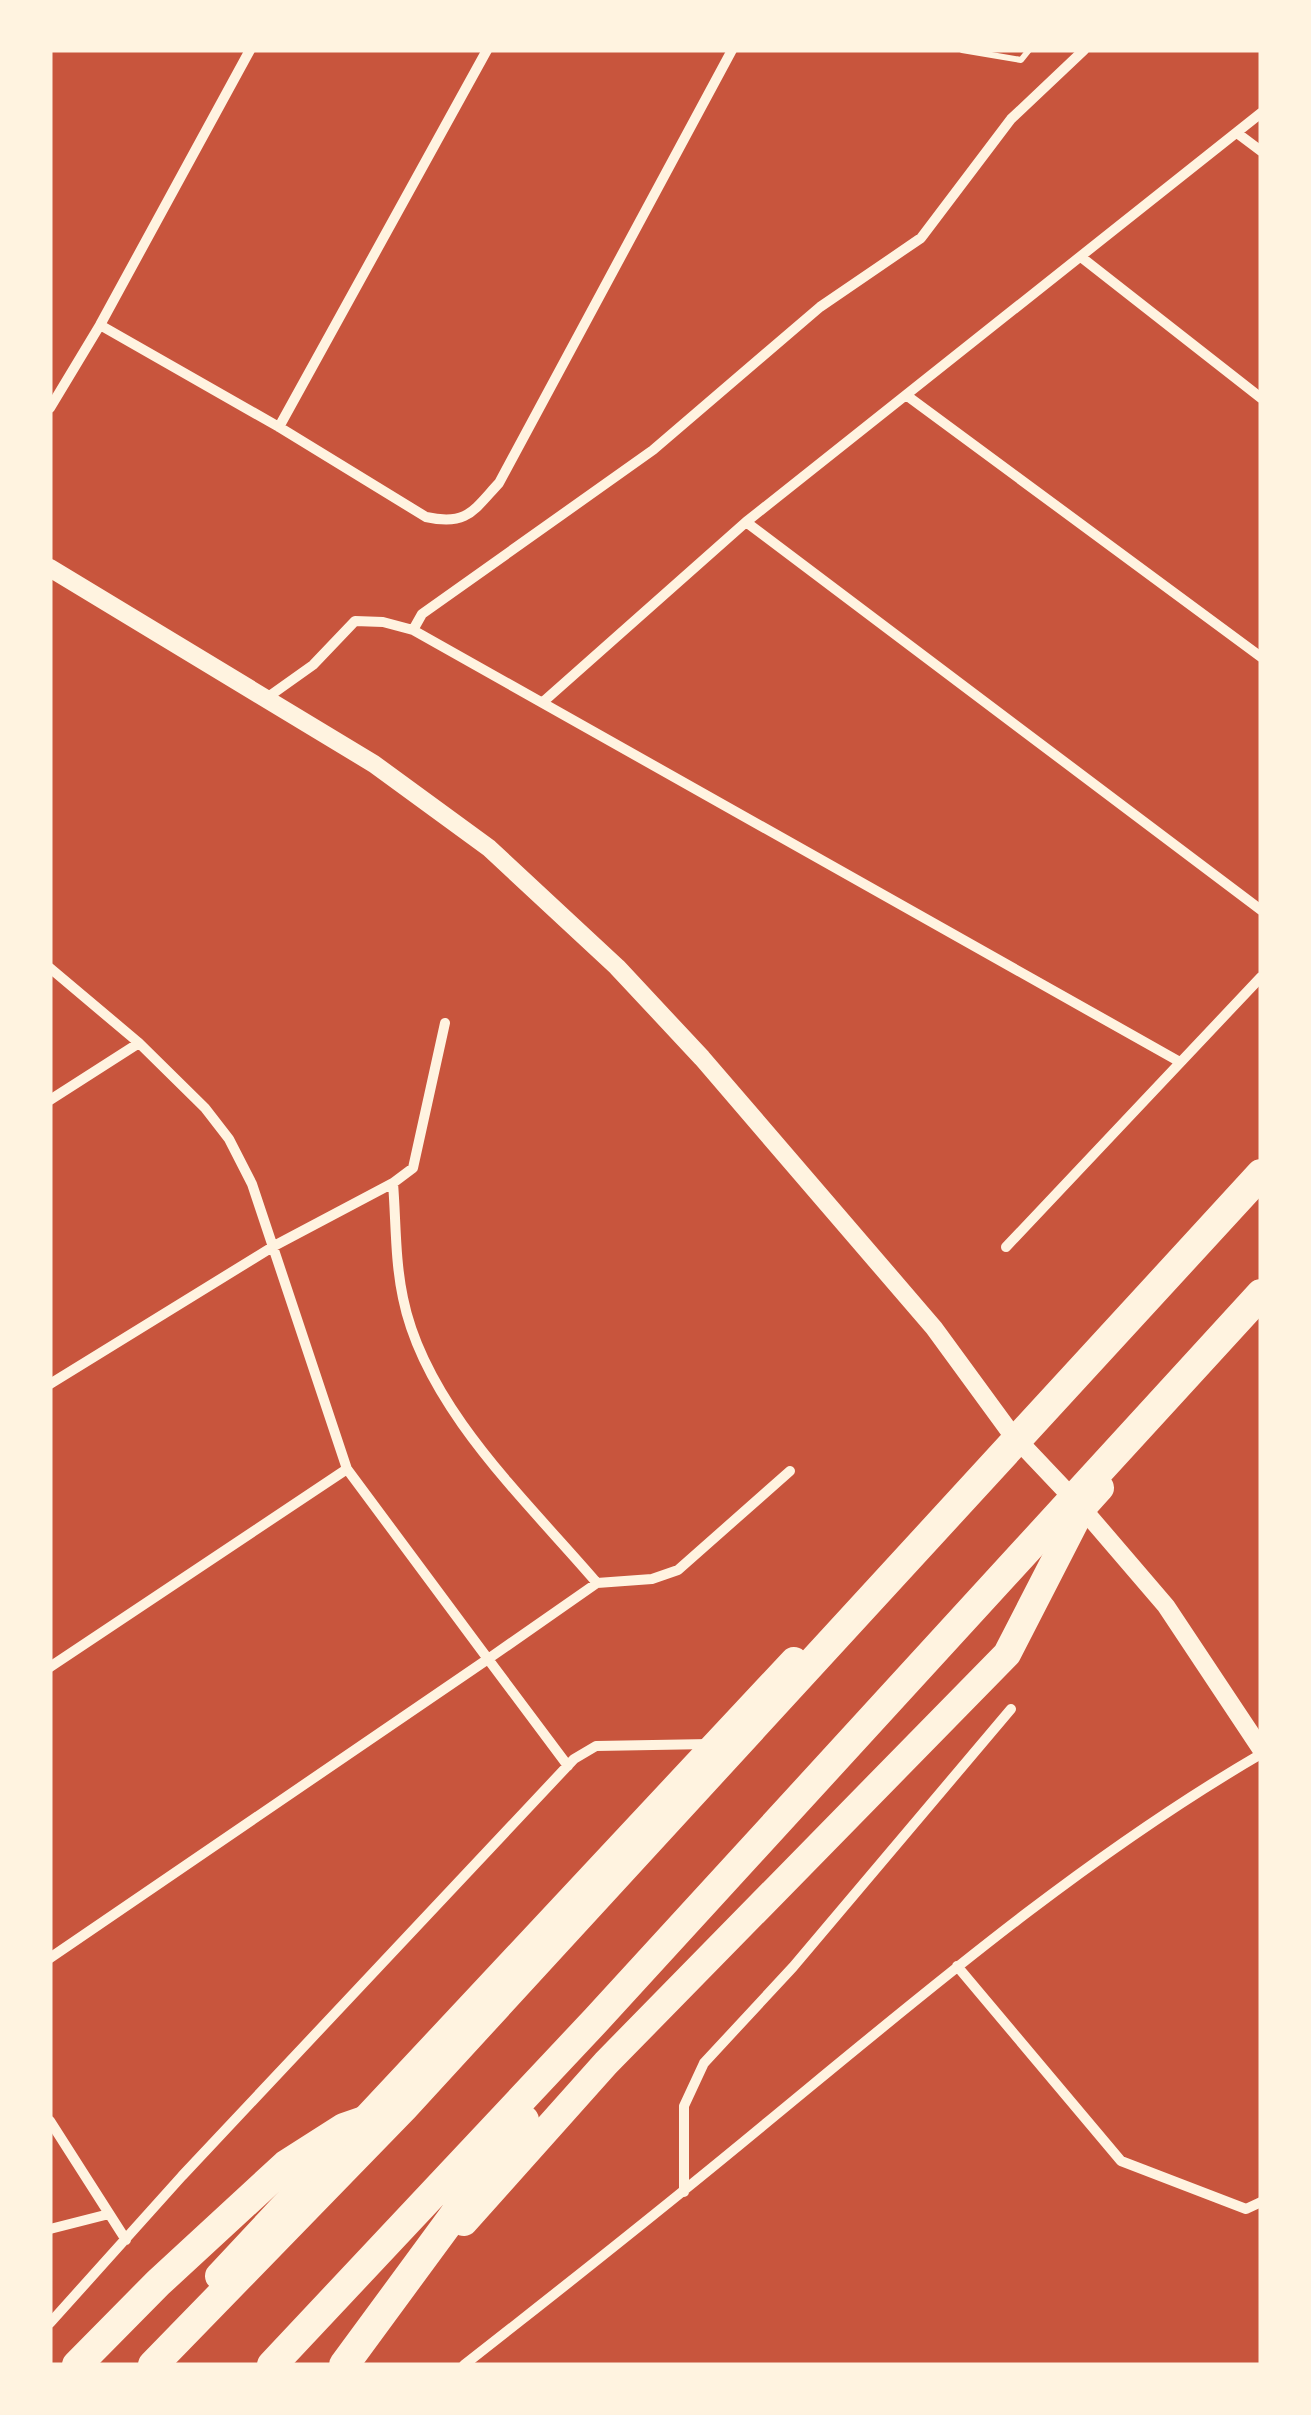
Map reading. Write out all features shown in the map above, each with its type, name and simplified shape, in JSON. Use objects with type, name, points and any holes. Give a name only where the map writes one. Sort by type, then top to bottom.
[{"type":"highway","points":[[136,2365],[1261,1160]]},
{"type":"highway","points":[[153,2365],[403,2108],[1261,1174]]},
{"type":"highway","points":[[272,2365],[596,2020],[1261,1294]]},
{"type":"highway","points":[[335,2365],[606,2063],[1007,1654],[1082,1508],[1261,1308]]},
{"type":"highway","points":[[344,2365],[596,2020]]},
{"type":"highway","points":[[76,2365],[286,2165],[344,2128],[403,2108]]},
{"type":"street","points":[[50,408],[100,325],[250,50]]},
{"type":"street","points":[[279,427],[487,50]]},
{"type":"street","points":[[100,325],[426,517],[446,521],[467,518],[499,483],[732,50]]},
{"type":"street","points":[[413,630],[422,614],[653,450],[820,306],[922,238],[1011,119],[1084,50]]},
{"type":"street","points":[[543,702],[746,522],[1261,114]]},
{"type":"street","points":[[1237,132],[1261,151]]},
{"type":"street","points":[[1080,256],[1261,398]]},
{"type":"street","points":[[906,395],[1261,657]]},
{"type":"street","points":[[746,522],[1261,910]]},
{"type":"street","points":[[50,568],[374,764],[489,848],[616,967],[702,1058],[934,1328],[1010,1432],[1166,1606],[1261,1751],[1199,1790],[957,1966],[684,2192],[464,2365]]},
{"type":"street","points":[[268,697],[312,665],[355,621],[382,622],[413,630],[1180,1062]]},
{"type":"street","points":[[50,968],[139,1044],[230,1139],[252,1184],[348,1469],[568,1766]]},
{"type":"street","points":[[1006,1247],[1261,977]]},
{"type":"street","points":[[50,1384],[274,1246],[414,1168],[445,1023]]},
{"type":"street","points":[[50,1100],[139,1044]]},
{"type":"street","points":[[393,1183],[403,1298],[421,1354],[467,1432],[597,1583]]},
{"type":"street","points":[[50,1667],[348,1469]]},
{"type":"street","points":[[50,1958],[597,1583],[652,1579],[678,1570],[790,1471]]},
{"type":"street","points":[[684,2192],[684,2106],[704,2063],[793,1967],[1011,1710]]},
{"type":"street","points":[[50,2323],[182,2176],[568,1766],[596,1746],[716,1744]]},
{"type":"street","points":[[957,1966],[1122,2161],[1246,2209],[1261,2202]]},
{"type":"street","points":[[50,2121],[126,2240]]},
{"type":"street","points":[[50,2229],[109,2214]]},
{"type":"path","points":[[962,50],[1021,60],[1029,50]]}]
